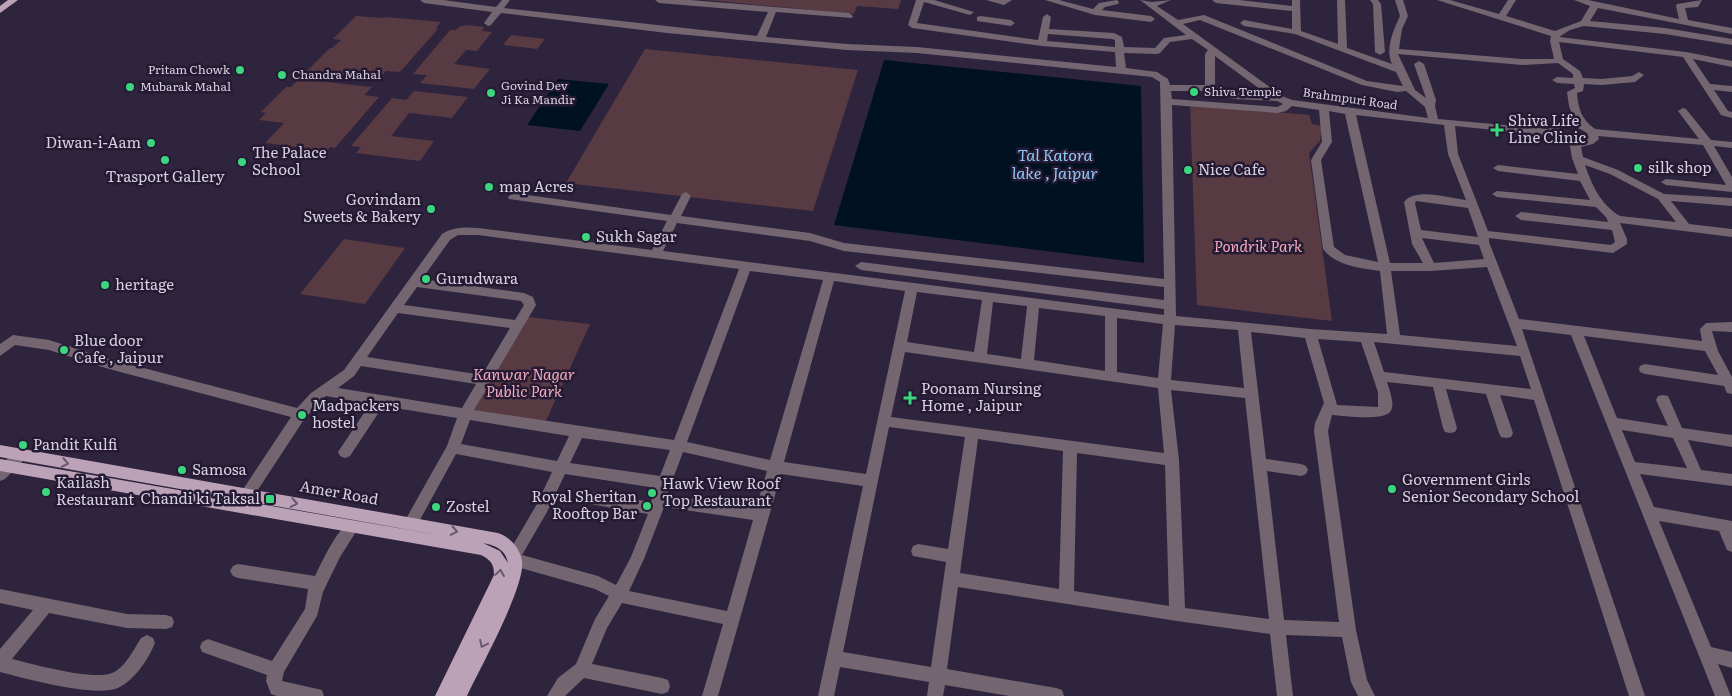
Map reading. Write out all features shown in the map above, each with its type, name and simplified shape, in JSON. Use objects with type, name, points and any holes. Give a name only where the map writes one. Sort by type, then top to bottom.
[{"type":"main road","points":[[0,3],[4,0]]},
{"type":"main road","points":[[0,10],[14,0]]},
{"type":"main road","name":"Amer Road","points":[[0,451],[243,501],[352,527],[407,529],[493,553],[501,562],[502,575],[443,696]]},
{"type":"main road","name":"Amer Road","points":[[3,469],[243,501],[407,529],[498,539],[510,549],[514,559]]},
{"type":"main road","points":[[458,696],[508,591],[514,572],[514,559]]},
{"type":"street","points":[[424,0],[760,39],[876,50],[917,50],[1121,70],[1154,74],[1165,80],[1167,102],[1170,320],[1164,384],[1172,460],[1177,614]]},
{"type":"street","points":[[488,23],[506,0]]},
{"type":"street","points":[[659,0],[849,16]]},
{"type":"street","points":[[970,12],[922,0],[912,25],[1042,44],[1119,50],[1157,50],[1167,40],[1194,36]]},
{"type":"street","points":[[990,0],[1004,2],[1008,0]]},
{"type":"street","points":[[1049,0],[1095,12],[1151,22],[1203,18],[1365,83],[1397,89],[1409,88]]},
{"type":"street","points":[[1095,12],[1102,5],[1116,0]]},
{"type":"street","points":[[1147,2],[1167,0]]},
{"type":"street","points":[[1216,0],[1297,5],[1297,32]]},
{"type":"street","points":[[1341,0],[1343,49]]},
{"type":"street","points":[[1374,0],[1377,4],[1380,52]]},
{"type":"street","points":[[1399,0],[1404,16],[1398,29],[1393,56],[1409,88],[1417,98],[1430,106]]},
{"type":"street","points":[[1433,0],[1438,11]]},
{"type":"street","points":[[1441,0],[1548,31],[1555,37],[1686,55],[1732,64]]},
{"type":"street","points":[[1500,0],[1511,1],[1501,18]]},
{"type":"street","points":[[1578,0],[1595,5],[1732,31]]},
{"type":"street","points":[[1684,21],[1680,6],[1695,5],[1698,0]]},
{"type":"street","name":"Brahmpuri Road","points":[[1147,2],[1278,98],[1290,103],[1350,112],[1556,133],[1564,139],[1575,143]]},
{"type":"street","points":[[1584,23],[1595,5]]},
{"type":"street","points":[[760,39],[773,10]]},
{"type":"street","points":[[1042,44],[1047,17]]},
{"type":"street","points":[[980,19],[1012,18],[1007,39]]},
{"type":"street","points":[[1244,23],[1297,32],[1400,70]]},
{"type":"street","points":[[1555,37],[1564,29],[1584,23],[1665,31],[1732,42]]},
{"type":"street","points":[[1044,30],[1114,36],[1119,40],[1121,70]]},
{"type":"street","points":[[1555,37],[1558,60],[1577,73],[1580,89],[1572,92],[1573,109],[1581,125]]},
{"type":"street","points":[[917,50],[920,38]]},
{"type":"street","points":[[1213,49],[1210,54],[1210,88],[1228,95],[1278,98]]},
{"type":"street","points":[[1393,51],[1522,62],[1553,62],[1558,60]]},
{"type":"street","points":[[1686,55],[1724,113],[1732,115]]},
{"type":"street","points":[[1418,64],[1431,100],[1430,106],[1434,121]]},
{"type":"street","points":[[1557,80],[1578,82],[1635,79],[1639,75]]},
{"type":"street","points":[[1705,86],[1732,89]]},
{"type":"street","points":[[1166,88],[1206,88]]},
{"type":"street","points":[[1167,102],[1277,110],[1283,109],[1290,103]]},
{"type":"street","points":[[1324,109],[1327,142],[1316,160],[1329,249],[1334,256],[1344,261],[1385,267],[1490,263]]},
{"type":"street","points":[[1683,111],[1707,143],[1732,188]]},
{"type":"street","points":[[1350,112],[1385,267],[1394,339]]},
{"type":"street","points":[[1449,122],[1453,154],[1472,205],[1490,263],[1525,352],[1637,696]]},
{"type":"street","points":[[1556,133],[1554,129],[1559,123],[1565,122],[1581,125],[1592,132],[1732,145]]},
{"type":"street","points":[[1415,233],[1613,249],[1621,244],[1621,239],[1613,222],[1598,204],[1577,158],[1575,143],[1592,142],[1594,140],[1592,132]]},
{"type":"street","points":[[1577,158],[1645,186],[1662,197],[1686,228]]},
{"type":"street","points":[[1498,168],[1585,178]]},
{"type":"street","points":[[1666,182],[1732,188]]},
{"type":"street","points":[[1497,194],[1598,204]]},
{"type":"street","points":[[656,253],[686,196]]},
{"type":"street","points":[[513,197],[810,237],[844,247],[1170,284]]},
{"type":"street","points":[[1431,266],[1418,244],[1409,202],[1413,198],[1419,197],[1472,205]]},
{"type":"street","points":[[1662,197],[1732,202]]},
{"type":"street","points":[[1521,216],[1613,222],[1617,220],[1732,233]]},
{"type":"street","points":[[243,501],[300,414],[324,391],[349,373],[446,237],[451,233],[461,231],[656,253],[1033,304],[1170,320],[1525,352]]},
{"type":"street","points":[[555,696],[564,684],[582,670],[601,624],[637,558],[746,266]]},
{"type":"street","points":[[861,266],[1170,305]]},
{"type":"street","points":[[710,696],[830,276]]},
{"type":"street","points":[[407,529],[453,448],[465,414],[530,305],[529,300],[524,297],[414,282]]},
{"type":"street","points":[[826,696],[912,287]]},
{"type":"street","points":[[980,357],[988,298]]},
{"type":"street","points":[[1027,364],[1033,304]]},
{"type":"street","points":[[396,308],[518,325]]},
{"type":"street","points":[[1111,312],[1111,375]]},
{"type":"street","points":[[1514,322],[1710,346]]},
{"type":"street","points":[[1244,326],[1285,696]]},
{"type":"street","points":[[1730,385],[1710,346],[1706,329],[1710,326],[1732,327]]},
{"type":"street","points":[[1576,330],[1651,514],[1704,653],[1723,696]]},
{"type":"street","points":[[1310,334],[1331,403],[1330,410],[1322,422],[1321,431],[1348,630],[1359,682],[1367,696]]},
{"type":"street","points":[[1330,410],[1380,412],[1385,409],[1384,392],[1366,337]]},
{"type":"street","points":[[0,351],[13,340],[49,345],[109,364],[300,414]]},
{"type":"street","points":[[899,346],[1164,384],[1251,394]]},
{"type":"street","points":[[359,361],[485,380]]},
{"type":"street","points":[[1645,369],[1730,385]]},
{"type":"street","points":[[1379,376],[1539,395]]},
{"type":"street","points":[[1438,383],[1450,428]]},
{"type":"street","points":[[1491,389],[1506,433]]},
{"type":"street","points":[[324,391],[578,432],[679,446],[775,467],[872,481]]},
{"type":"street","points":[[345,452],[380,400]]},
{"type":"street","points":[[1663,400],[1697,476]]},
{"type":"street","points":[[884,421],[1172,460]]},
{"type":"street","points":[[1613,423],[1732,441]]},
{"type":"street","points":[[578,432],[542,508],[514,559],[598,583],[625,597],[732,619]]},
{"type":"street","points":[[934,696],[972,433]]},
{"type":"street","points":[[1066,597],[1070,446]]},
{"type":"street","points":[[453,448],[527,463],[561,466],[664,483]]},
{"type":"street","points":[[3,469],[20,455]]},
{"type":"street","points":[[1259,464],[1301,470]]},
{"type":"street","points":[[1632,467],[1732,480]]},
{"type":"street","points":[[584,497],[760,516]]},
{"type":"street","points":[[1651,514],[1728,526],[1732,545]]},
{"type":"street","points":[[316,696],[277,688],[274,681],[276,670],[312,611],[318,584],[335,552],[352,527]]},
{"type":"street","points":[[918,551],[954,556]]},
{"type":"street","points":[[238,572],[318,584]]},
{"type":"street","points":[[951,579],[1177,614],[1277,626],[1348,630]]},
{"type":"street","points":[[0,596],[126,621],[166,622]]},
{"type":"street","points":[[46,605],[0,663],[74,680],[107,684],[116,681],[122,676],[147,643]]},
{"type":"street","points":[[208,646],[276,670]]},
{"type":"street","points":[[1704,653],[1732,660]]},
{"type":"street","points":[[834,658],[937,676],[1010,692],[1056,696]]},
{"type":"street","points":[[582,670],[662,686]]},
{"type":"green space","points":[[707,0],[901,0],[898,9],[857,6],[854,14]]},
{"type":"green space","points":[[356,16],[441,22],[436,28],[438,29],[400,72],[386,71],[378,79],[307,71],[341,40],[333,39]]},
{"type":"green space","points":[[466,25],[484,27],[482,31],[492,32],[477,51],[466,50],[454,64],[490,69],[474,89],[420,83],[427,75],[413,74],[450,30],[456,30]]},
{"type":"green space","points":[[511,35],[545,39],[537,49],[503,45]]},
{"type":"green space","points":[[645,49],[858,70],[813,211],[566,183]]},
{"type":"green space","points":[[299,79],[372,87],[364,95],[379,97],[335,148],[330,147],[327,151],[265,143],[284,123],[259,120],[266,113],[261,112],[286,87],[291,87]]},
{"type":"green space","points":[[414,91],[468,97],[452,118],[409,113],[391,136],[434,141],[420,161],[356,153],[361,147],[351,146],[392,98],[406,100]]},
{"type":"green space","name":"Pondrik Park","points":[[1190,104],[1309,115],[1312,124],[1322,126],[1320,141],[1309,153],[1332,321],[1197,305]]},
{"type":"green space","points":[[344,239],[405,248],[365,304],[300,294]]},
{"type":"green space","name":"Kanwar Nagar Public Park","points":[[528,317],[590,324],[545,423],[472,415],[496,362]]},
{"type":"water","name":"Tal Katora lake , Jaipur","points":[[884,60],[1141,86],[1144,263],[834,225]]},
{"type":"water","points":[[558,79],[609,84],[580,131],[527,125]]},
{"type":"place","name":"Pritam Chowk","points":[[240,70]]},
{"type":"place","name":"Chandra Mahal","points":[[282,75]]},
{"type":"place","name":"Mubarak Mahal","points":[[130,87]]},
{"type":"place","name":"Shiva Temple","points":[[1194,92]]},
{"type":"place","name":"Govind Dev Ji Ka Mandir","points":[[491,93]]},
{"type":"place","name":"Shiva Life Line Clinic","points":[[1497,130]]},
{"type":"place","name":"Diwan-i-Aam","points":[[151,143]]},
{"type":"place","name":"Trasport Gallery","points":[[165,160]]},
{"type":"place","name":"The Palace School","points":[[242,162]]},
{"type":"place","name":"silk shop","points":[[1638,168]]},
{"type":"place","name":"Nice Cafe","points":[[1188,170]]},
{"type":"place","name":"map Acres","points":[[489,187]]},
{"type":"place","name":"Govindam Sweets & Bakery","points":[[431,209]]},
{"type":"place","name":"Sukh Sagar","points":[[586,237]]},
{"type":"place","name":"Gurudwara","points":[[426,279]]},
{"type":"place","name":"heritage","points":[[105,285]]},
{"type":"place","name":"Blue door Cafe , Jaipur","points":[[64,350]]},
{"type":"place","name":"Poonam Nursing Home , Jaipur","points":[[910,398]]},
{"type":"place","name":"Madpackers hostel","points":[[302,415]]},
{"type":"place","name":"Pandit Kulfi","points":[[23,445]]},
{"type":"place","name":"Samosa","points":[[182,470]]},
{"type":"place","name":"Government Girls Senior Secondary School","points":[[1392,489]]},
{"type":"place","name":"Kailash Restaurant","points":[[46,492]]},
{"type":"place","name":"Hawk View Roof Top Restaurant","points":[[652,493]]},
{"type":"place","name":"Chandi ki Taksal","points":[[270,499]]},
{"type":"place","name":"Royal Sheritan Rooftop Bar","points":[[647,506]]},
{"type":"place","name":"Zostel","points":[[436,507]]}]
